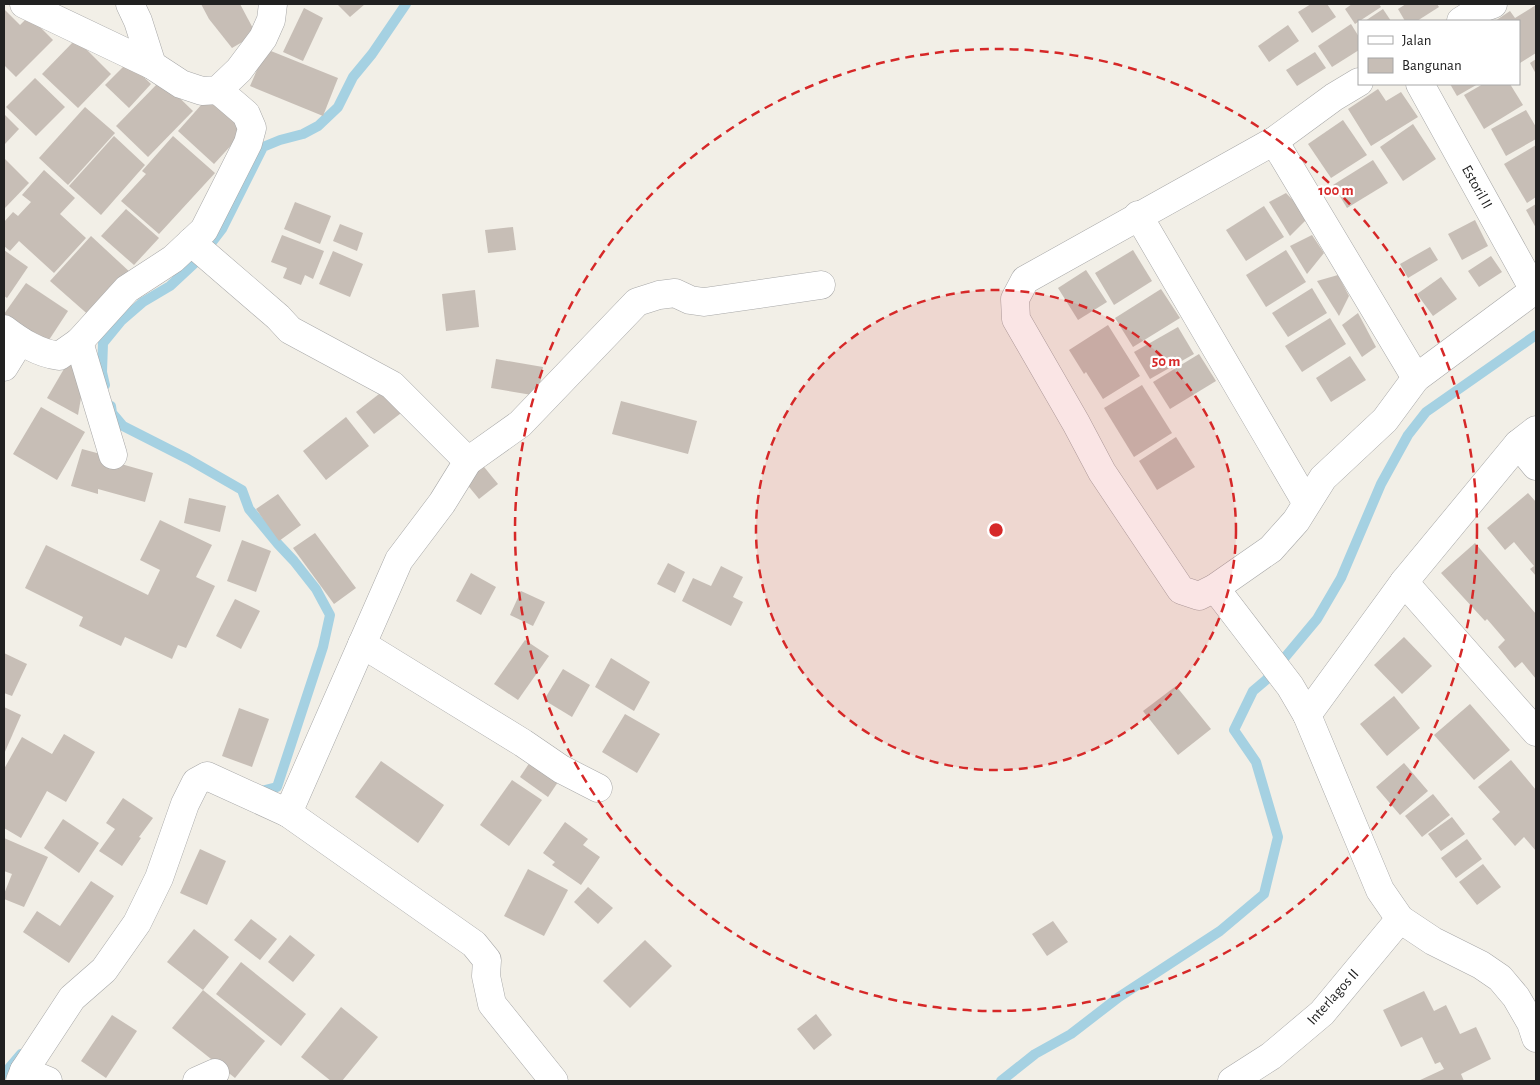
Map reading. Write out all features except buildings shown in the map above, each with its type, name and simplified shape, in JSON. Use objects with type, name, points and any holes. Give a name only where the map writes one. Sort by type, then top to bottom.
[{"type":"street","points":[[24,4],[152,65],[181,84],[202,91],[218,90],[239,70],[263,38],[271,20],[273,4]]},
{"type":"street","points":[[130,4],[138,21],[152,65]]},
{"type":"street","points":[[1463,20],[1482,8],[1494,4]]},
{"type":"street","points":[[1358,83],[1334,97],[1274,141],[1026,280],[1015,300],[1016,319],[1102,472],[1181,590],[1199,596],[1215,588],[1271,548],[1296,520],[1323,478],[1385,420],[1416,378],[1535,289]]},
{"type":"street","name":"Estoril II","points":[[1421,85],[1535,289]]},
{"type":"street","points":[[201,251],[204,230],[248,143],[252,128],[246,114],[218,90]]},
{"type":"street","points":[[1274,141],[1416,378]]},
{"type":"street","points":[[1138,216],[1306,502]]},
{"type":"street","points":[[4,367],[12,335],[45,354],[59,356],[80,342],[127,289],[173,258],[201,251]]},
{"type":"street","points":[[201,251],[278,317],[290,330],[392,385],[468,461]]},
{"type":"street","points":[[288,813],[399,560],[442,503],[468,461],[520,424],[637,302],[659,295],[675,293],[690,300],[704,302],[821,285]]},
{"type":"street","points":[[80,342],[113,455]]},
{"type":"street","points":[[1307,715],[1404,582],[1527,437]]},
{"type":"street","points":[[1527,437],[1536,466]]},
{"type":"street","points":[[1404,582],[1536,732]]},
{"type":"street","points":[[1215,588],[1290,686],[1307,715],[1380,890],[1400,919],[1434,941],[1481,965],[1500,978],[1516,997],[1531,1023],[1536,1038]]},
{"type":"street","points":[[362,644],[523,743],[560,769],[598,788]]},
{"type":"street","points":[[48,1081],[22,1076],[72,998],[104,970],[138,923],[159,878],[185,804],[196,782],[207,776],[288,813],[474,944],[487,960],[486,976],[492,1004],[554,1081]]},
{"type":"street","name":"Interlagos II","points":[[1232,1081],[1271,1056],[1322,1013],[1400,919]]},
{"type":"waterway","points":[[105,385],[102,372],[103,343],[121,321],[143,302],[170,286],[199,259],[222,229],[263,147],[303,134],[318,126],[338,107],[353,77],[372,54],[406,4]]},
{"type":"waterway","points":[[1001,1081],[1035,1054],[1071,1034],[1119,997],[1220,931],[1264,894],[1278,837],[1256,762],[1234,730],[1253,691],[1266,680],[1317,619],[1341,578],[1381,484],[1408,435],[1426,412],[1536,335]]},
{"type":"waterway","points":[[111,406],[112,413],[123,426],[188,459],[242,490],[249,509],[316,589],[330,615],[323,647],[277,787],[261,791],[256,789]]},
{"type":"waterway","points":[[4,1074],[21,1054]]}]
